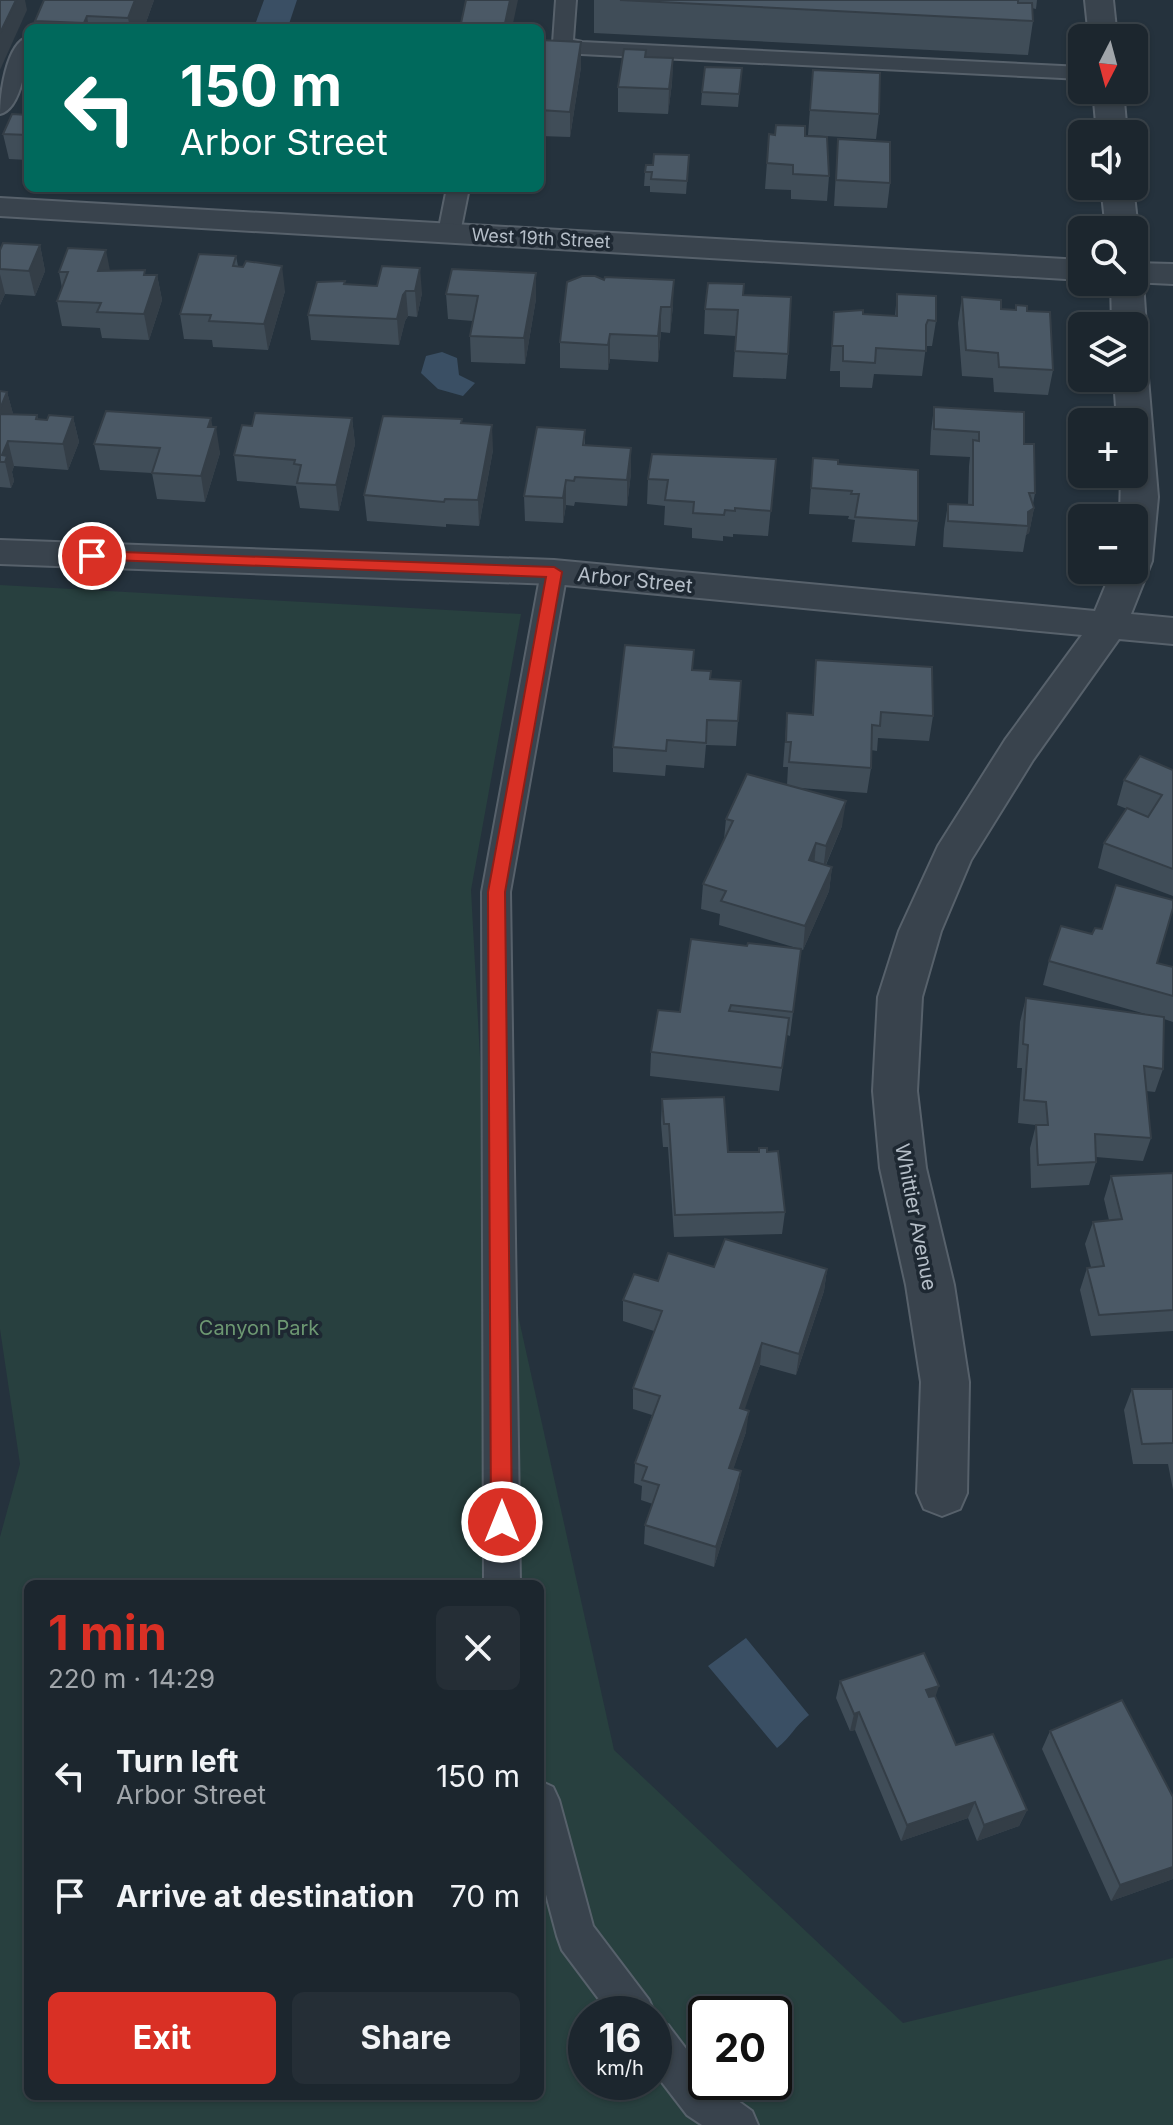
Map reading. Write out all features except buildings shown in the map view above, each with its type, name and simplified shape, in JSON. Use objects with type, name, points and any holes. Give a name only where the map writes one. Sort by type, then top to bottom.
[{"type":"street","points":[[1099,0],[1102,24]]},
{"type":"street","name":"West 19th Street","points":[[0,207],[1068,269]]},
{"type":"street","points":[[1148,273],[1173,274]]},
{"type":"street","points":[[1132,392],[1139,504]]},
{"type":"street","name":"Arbor Street","points":[[0,552],[554,572],[1173,631]]},
{"type":"street","name":"Whittier Avenue","points":[[942,1493],[945,1382],[930,1285],[903,1168],[895,1091],[900,997],[920,931],[952,857],[1019,750],[1108,626],[1124,584]]},
{"type":"lane","points":[[566,0],[563,43],[581,48],[1068,72]]},
{"type":"lane","points":[[0,108],[24,52]]},
{"type":"lane","points":[[449,233],[457,192]]},
{"type":"lane","points":[[502,1580],[496,892],[554,572]]},
{"type":"lane","points":[[544,1815],[576,1936],[621,1996]]},
{"type":"lane","points":[[672,2063],[701,2101],[738,2125]]},
{"type":"green space","name":"Canyon Park","points":[[0,585],[521,614],[471,890],[486,1170],[614,1750],[903,2023],[1173,1958],[1173,2125],[0,2125],[0,1537],[20,1464],[0,1329]]},
{"type":"water","points":[[264,0],[297,0],[289,24],[256,22]]},
{"type":"water","points":[[442,352],[457,358],[459,375],[475,383],[463,396],[438,389],[421,373],[426,356]]},
{"type":"water","points":[[746,1638],[809,1715],[777,1748],[708,1666]]},
{"type":"route","points":[[92,556],[554,572],[496,892],[502,1522]]}]
